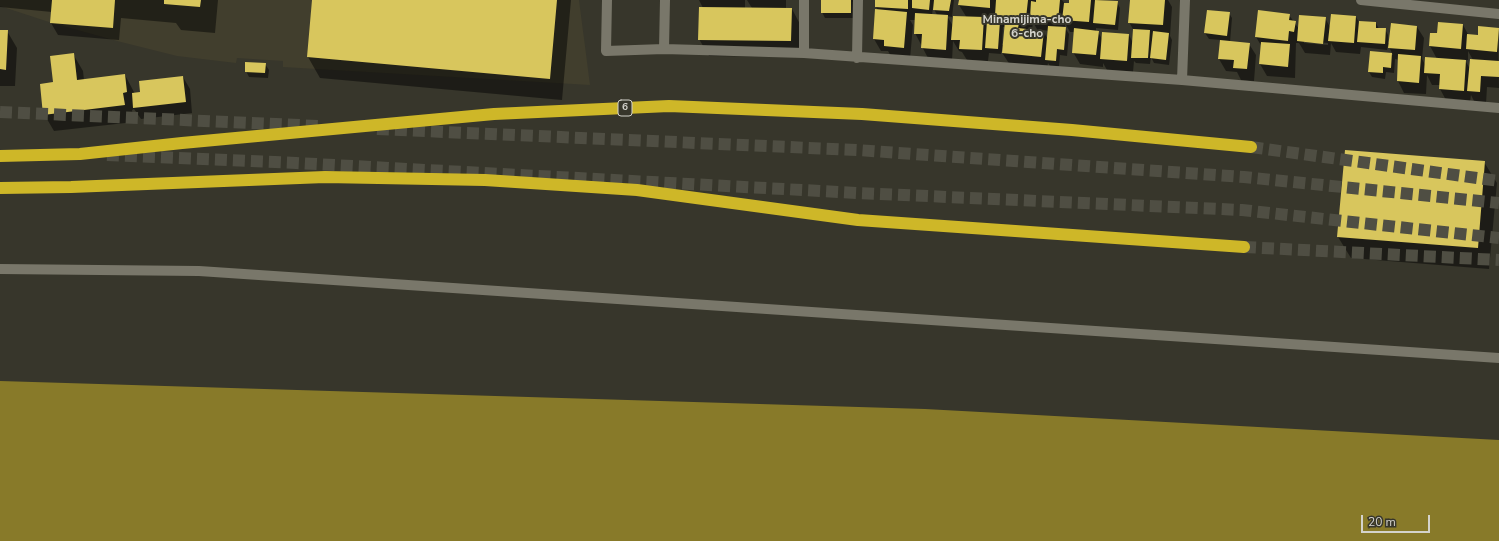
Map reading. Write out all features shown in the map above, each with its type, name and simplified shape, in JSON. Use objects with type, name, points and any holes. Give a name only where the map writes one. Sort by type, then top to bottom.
[{"type":"highway","name":"6","points":[[0,156],[80,154],[190,142],[494,114],[669,106],[862,114],[1072,130],[1251,147]]},
{"type":"highway","points":[[0,188],[71,187],[325,177],[485,180],[637,190],[858,220],[1244,247]]},
{"type":"street","points":[[607,0],[606,51],[664,50],[804,54],[1182,80],[1499,108]]},
{"type":"street","points":[[664,50],[665,0]]},
{"type":"street","points":[[804,0],[804,54]]},
{"type":"street","points":[[857,58],[858,0]]},
{"type":"street","points":[[1182,80],[1185,0]]},
{"type":"street","points":[[1361,0],[1499,14]]},
{"type":"street","points":[[0,269],[199,271],[1499,358]]},
{"type":"shaded area","points":[[0,0],[579,0],[590,85],[283,67],[283,61],[237,58],[236,63],[177,56],[52,23],[0,6]]},
{"type":"shaded area","points":[[0,381],[925,409],[1499,440],[1499,541],[0,541]]},
{"type":"building","points":[[52,0],[115,0],[113,28],[50,23]]},
{"type":"building","points":[[164,0],[201,0],[200,7],[164,4]]},
{"type":"building","points":[[312,0],[557,0],[550,79],[307,57]]},
{"type":"building","points":[[821,0],[851,0],[851,13],[821,13]]},
{"type":"building","points":[[875,0],[908,0],[908,9],[875,7]]},
{"type":"building","points":[[912,0],[930,0],[929,10],[912,8]]},
{"type":"building","points":[[934,0],[951,0],[949,11],[933,10]]},
{"type":"building","points":[[959,0],[990,0],[990,8],[958,5]]},
{"type":"building","points":[[996,0],[1028,0],[1026,18],[995,15]]},
{"type":"building","points":[[1036,0],[1060,0],[1058,21],[1030,18],[1031,1],[1036,2]]},
{"type":"building","points":[[1069,0],[1091,0],[1089,22],[1062,20],[1064,3],[1069,3]]},
{"type":"building","points":[[1095,0],[1118,1],[1115,25],[1093,23]]},
{"type":"building","points":[[1130,0],[1165,0],[1163,25],[1128,23]]},
{"type":"building","points":[[699,7],[792,8],[791,41],[698,40]]},
{"type":"building","points":[[875,9],[907,12],[904,48],[884,46],[884,40],[873,39]]},
{"type":"building","points":[[1207,10],[1230,12],[1227,36],[1204,33]]},
{"type":"building","points":[[1258,10],[1290,14],[1289,20],[1296,21],[1294,32],[1289,31],[1288,41],[1255,37]]},
{"type":"building","points":[[915,13],[948,15],[946,50],[921,48],[922,34],[914,34]]},
{"type":"building","points":[[1331,14],[1356,16],[1354,43],[1328,41]]},
{"type":"building","points":[[1299,15],[1326,17],[1323,44],[1297,41]]},
{"type":"building","points":[[953,16],[984,17],[982,50],[959,49],[960,40],[951,40]]},
{"type":"building","points":[[987,21],[1000,21],[998,49],[985,48]]},
{"type":"building","points":[[1005,21],[1019,23],[1018,28],[1044,31],[1041,57],[1002,53]]},
{"type":"building","points":[[1359,21],[1376,22],[1376,28],[1386,28],[1385,44],[1357,42]]},
{"type":"building","points":[[1438,22],[1463,24],[1461,49],[1429,46],[1430,33],[1437,33]]},
{"type":"building","points":[[1391,23],[1417,26],[1415,50],[1388,48]]},
{"type":"building","points":[[1048,26],[1066,27],[1064,50],[1057,49],[1056,61],[1045,60]]},
{"type":"building","points":[[1478,26],[1499,28],[1497,52],[1466,49],[1467,34],[1478,35]]},
{"type":"building","points":[[1074,28],[1099,31],[1096,55],[1072,53]]},
{"type":"building","points":[[1133,29],[1150,30],[1148,58],[1131,58]]},
{"type":"building","points":[[0,30],[8,30],[6,70],[0,69]]},
{"type":"building","points":[[1153,31],[1169,33],[1166,60],[1150,58]]},
{"type":"building","points":[[1102,32],[1129,34],[1127,61],[1100,59]]},
{"type":"building","points":[[1220,40],[1250,43],[1247,69],[1233,68],[1234,60],[1218,59]]},
{"type":"building","points":[[1261,42],[1290,44],[1288,67],[1259,64]]},
{"type":"building","points":[[1370,51],[1392,53],[1391,68],[1383,67],[1383,73],[1368,72]]},
{"type":"building","points":[[74,53],[77,80],[125,74],[127,92],[123,93],[125,105],[43,115],[40,84],[53,82],[50,56]]},
{"type":"building","points":[[1398,54],[1421,56],[1419,83],[1397,81]]},
{"type":"building","points":[[1425,57],[1466,60],[1464,91],[1439,89],[1440,74],[1424,73]]},
{"type":"building","points":[[1470,59],[1499,61],[1499,77],[1481,76],[1480,92],[1467,91]]},
{"type":"building","points":[[245,62],[266,63],[265,73],[245,72]]},
{"type":"building","points":[[183,76],[186,102],[133,108],[132,93],[140,92],[139,81]]},
{"type":"building","points":[[1345,150],[1485,161],[1478,248],[1337,237]]},
{"type":"tunnel","points":[[0,112],[320,126]]},
{"type":"tunnel","points":[[377,129],[857,150],[1244,177],[1499,203]]},
{"type":"tunnel","points":[[1251,147],[1499,181]]},
{"type":"tunnel","points":[[107,155],[296,163],[858,193],[1242,210],[1499,238]]},
{"type":"tunnel","points":[[1244,247],[1499,260]]},
{"type":"district","name":"Minamijima-cho 6-cho","points":[[1027,27]]}]
